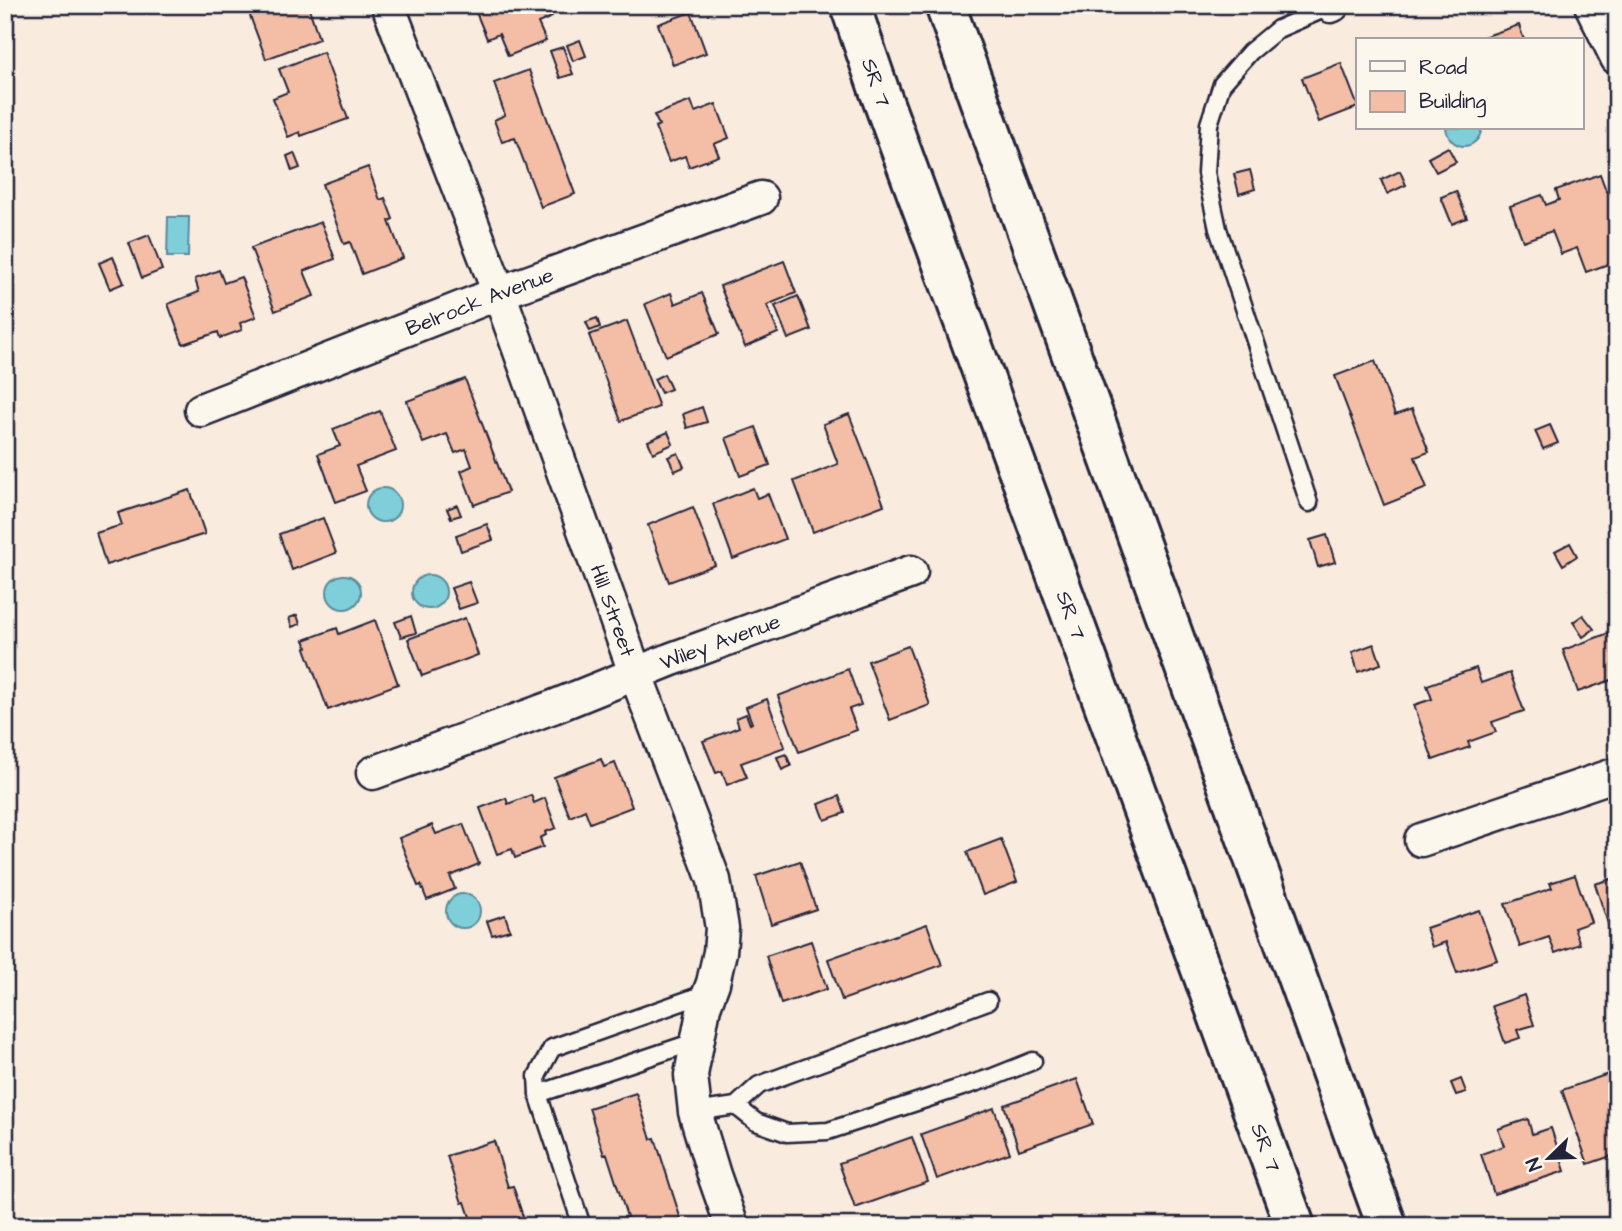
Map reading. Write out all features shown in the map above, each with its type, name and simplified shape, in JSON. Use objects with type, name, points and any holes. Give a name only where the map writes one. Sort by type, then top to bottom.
[{"type":"highway","name":"SR 7","points":[[850,5],[1295,1226]]},
{"type":"highway","points":[[944,5],[1387,1226]]},
{"type":"street","name":"Hill Street","points":[[388,5],[499,293],[636,675],[714,880],[722,928],[720,952],[704,1007],[691,1074],[695,1112],[732,1226]]},
{"type":"street","points":[[1591,5],[1617,58]]},
{"type":"street","name":"Belrock Avenue","points":[[201,410],[499,293],[761,198]]},
{"type":"street","name":"Wiley Avenue","points":[[373,773],[553,708],[672,659],[911,572]]},
{"type":"street","points":[[1420,840],[1617,774]]},
{"type":"lane","points":[[1309,503],[1218,229],[1206,173],[1209,124],[1222,84],[1250,52],[1278,29],[1332,6]]},
{"type":"lane","points":[[582,1226],[538,1094],[537,1076],[552,1048],[710,992]]},
{"type":"lane","points":[[695,1112],[736,1106],[759,1085],[988,1000]]},
{"type":"lane","points":[[538,1094],[698,1041]]},
{"type":"lane","points":[[736,1106],[755,1122],[787,1133],[828,1131],[993,1077],[1033,1061]]},
{"type":"water","points":[[1447,130],[1481,130],[1475,142],[1470,145],[1458,145]]},
{"type":"water","points":[[168,217],[189,217],[188,257],[167,257]]},
{"type":"water","points":[[383,488],[395,493],[400,505],[395,517],[383,522],[371,517],[366,505],[371,493]]},
{"type":"water","points":[[344,575],[356,580],[361,592],[356,604],[344,609],[332,604],[327,592],[332,580]]},
{"type":"water","points":[[429,575],[441,580],[446,592],[441,604],[429,609],[417,604],[412,592],[417,580]]},
{"type":"water","points":[[463,894],[475,899],[480,911],[475,923],[463,928],[451,923],[446,911],[451,899]]},
{"type":"building","points":[[246,5],[308,5],[319,39],[266,59]]},
{"type":"building","points":[[473,5],[547,5],[552,17],[538,23],[546,41],[508,56],[499,34],[487,39]]},
{"type":"building","points":[[691,12],[706,53],[673,65],[658,24]]},
{"type":"building","points":[[1519,25],[1523,38],[1480,38]]},
{"type":"building","points":[[580,40],[586,56],[573,61],[567,45]]},
{"type":"building","points":[[563,47],[573,74],[560,78],[550,51]]},
{"type":"building","points":[[323,52],[348,119],[301,136],[300,132],[288,137],[273,98],[288,92],[279,69]]},
{"type":"building","points":[[1341,63],[1356,108],[1319,122],[1302,78]]},
{"type":"building","points":[[529,70],[575,194],[541,207],[515,138],[502,142],[494,120],[505,115],[494,83]]},
{"type":"building","points":[[691,101],[695,112],[716,104],[729,138],[714,144],[719,156],[689,167],[685,156],[669,162],[655,127],[659,125],[654,115]]},
{"type":"building","points":[[1448,147],[1456,162],[1436,172],[1428,158]]},
{"type":"building","points":[[294,153],[300,168],[292,171],[287,156]]},
{"type":"building","points":[[368,167],[380,200],[385,198],[393,219],[389,221],[403,258],[362,274],[350,242],[344,244],[322,184]]},
{"type":"building","points":[[1250,170],[1255,189],[1239,194],[1234,174]]},
{"type":"building","points":[[1400,171],[1406,185],[1387,194],[1381,180]]},
{"type":"building","points":[[1600,174],[1607,193],[1615,190],[1617,196],[1617,261],[1586,272],[1577,248],[1561,254],[1552,231],[1523,241],[1510,206],[1542,195],[1546,205],[1559,200],[1556,190]]},
{"type":"building","points":[[1456,191],[1467,218],[1452,224],[1441,197]]},
{"type":"building","points":[[321,222],[335,259],[304,271],[314,296],[275,311],[251,248]]},
{"type":"building","points":[[149,235],[162,270],[142,278],[129,243]]},
{"type":"building","points":[[113,257],[124,283],[110,289],[99,263]]},
{"type":"building","points":[[784,261],[796,293],[767,305],[778,333],[745,347],[720,286]]},
{"type":"building","points":[[219,270],[224,283],[241,277],[256,317],[240,323],[242,330],[220,338],[218,332],[183,344],[168,304],[199,292],[195,279]]},
{"type":"building","points":[[671,293],[675,304],[702,293],[719,334],[666,356],[645,304]]},
{"type":"building","points":[[798,296],[811,330],[788,339],[775,306]]},
{"type":"building","points":[[597,318],[600,327],[590,331],[586,322]]},
{"type":"building","points":[[627,321],[659,407],[621,421],[589,335]]},
{"type":"building","points":[[1375,361],[1395,415],[1412,409],[1429,452],[1415,457],[1427,488],[1384,505],[1335,376]]},
{"type":"building","points":[[664,374],[671,389],[661,393],[654,379]]},
{"type":"building","points":[[465,379],[508,492],[474,505],[461,471],[472,466],[466,449],[455,453],[447,434],[423,443],[407,401]]},
{"type":"building","points":[[702,407],[707,422],[687,428],[683,414]]},
{"type":"building","points":[[380,411],[396,451],[356,466],[366,491],[336,502],[318,454],[340,446],[333,429]]},
{"type":"building","points":[[849,414],[884,505],[813,532],[794,481],[838,464],[823,424]]},
{"type":"building","points":[[1550,425],[1558,443],[1543,449],[1535,431]]},
{"type":"building","points":[[756,427],[770,465],[740,476],[726,438]]},
{"type":"building","points":[[668,432],[673,444],[653,453],[648,441]]},
{"type":"building","points":[[678,453],[684,467],[675,471],[668,457]]},
{"type":"building","points":[[753,488],[757,498],[768,494],[785,539],[733,559],[713,504]]},
{"type":"building","points":[[190,490],[205,534],[106,565],[96,533],[122,525],[118,513]]},
{"type":"building","points":[[457,505],[461,515],[451,518],[447,509]]},
{"type":"building","points":[[693,507],[715,565],[669,582],[648,525]]},
{"type":"building","points":[[323,518],[336,553],[292,570],[279,534]]},
{"type":"building","points":[[487,524],[493,540],[461,551],[456,535]]},
{"type":"building","points":[[1327,535],[1335,562],[1318,567],[1310,540]]},
{"type":"building","points":[[1570,543],[1577,556],[1563,565],[1555,551]]},
{"type":"building","points":[[469,582],[477,603],[459,609],[451,588]]},
{"type":"building","points":[[297,615],[300,624],[292,627],[289,618]]},
{"type":"building","points":[[1583,615],[1594,629],[1583,637],[1573,622]]},
{"type":"building","points":[[411,616],[416,633],[401,637],[395,622]]},
{"type":"building","points":[[465,618],[478,655],[422,676],[408,639]]},
{"type":"building","points":[[375,620],[398,684],[328,710],[304,640],[337,628],[339,634]]},
{"type":"building","points":[[1617,630],[1617,678],[1578,692],[1563,650]]},
{"type":"building","points":[[1374,644],[1381,664],[1358,672],[1352,652]]},
{"type":"building","points":[[908,646],[930,705],[890,720],[868,661]]},
{"type":"building","points":[[1476,668],[1481,683],[1510,673],[1524,711],[1492,722],[1496,732],[1468,742],[1470,747],[1433,760],[1414,705],[1432,699],[1427,685]]},
{"type":"building","points":[[848,669],[861,705],[849,709],[857,730],[799,752],[778,696]]},
{"type":"building","points":[[767,699],[785,747],[741,763],[747,777],[727,785],[722,771],[716,773],[703,741],[739,727],[736,718],[746,714],[750,724],[752,723],[746,707]]},
{"type":"building","points":[[786,754],[791,766],[782,770],[777,757]]},
{"type":"building","points":[[601,759],[604,767],[615,763],[632,807],[590,823],[585,810],[570,817],[554,777]]},
{"type":"building","points":[[531,795],[534,803],[545,798],[556,828],[545,832],[546,835],[540,838],[543,847],[515,858],[512,849],[497,854],[480,808],[506,798],[508,804]]},
{"type":"building","points":[[839,796],[845,813],[825,820],[819,804]]},
{"type":"building","points":[[463,824],[479,864],[450,876],[455,889],[427,900],[421,885],[418,886],[399,838],[432,825],[436,834]]},
{"type":"building","points":[[1001,839],[1017,882],[983,895],[967,852]]},
{"type":"building","points":[[800,861],[816,909],[771,924],[756,876]]},
{"type":"building","points":[[1575,875],[1591,922],[1574,928],[1580,944],[1555,953],[1549,937],[1520,947],[1505,904],[1552,888],[1550,883]]},
{"type":"building","points":[[1617,877],[1617,931],[1611,933],[1595,884]]},
{"type":"building","points":[[1479,910],[1497,960],[1457,973],[1446,942],[1432,947],[1426,928]]},
{"type":"building","points":[[505,915],[510,930],[492,935],[487,921]]},
{"type":"building","points":[[927,924],[942,965],[842,1000],[828,959]]},
{"type":"building","points":[[811,941],[827,989],[781,1004],[766,956]]},
{"type":"building","points":[[1524,995],[1534,1025],[1517,1030],[1520,1038],[1505,1043],[1492,1006]]},
{"type":"building","points":[[1617,1071],[1617,1154],[1588,1164],[1562,1090]]},
{"type":"building","points":[[1077,1079],[1093,1124],[1019,1150],[1004,1105]]},
{"type":"building","points":[[1461,1079],[1466,1092],[1456,1095],[1451,1083]]},
{"type":"building","points":[[636,1093],[651,1139],[655,1138],[683,1226],[630,1226],[607,1154],[604,1155],[589,1108]]},
{"type":"building","points":[[994,1108],[1010,1153],[937,1179],[921,1134]]},
{"type":"building","points":[[1528,1119],[1532,1134],[1551,1128],[1565,1171],[1494,1194],[1481,1154],[1504,1146],[1498,1129]]},
{"type":"building","points":[[912,1137],[928,1182],[855,1208],[839,1163]]},
{"type":"building","points":[[494,1141],[508,1187],[513,1186],[526,1226],[473,1226],[465,1202],[462,1203],[447,1156]]}]
